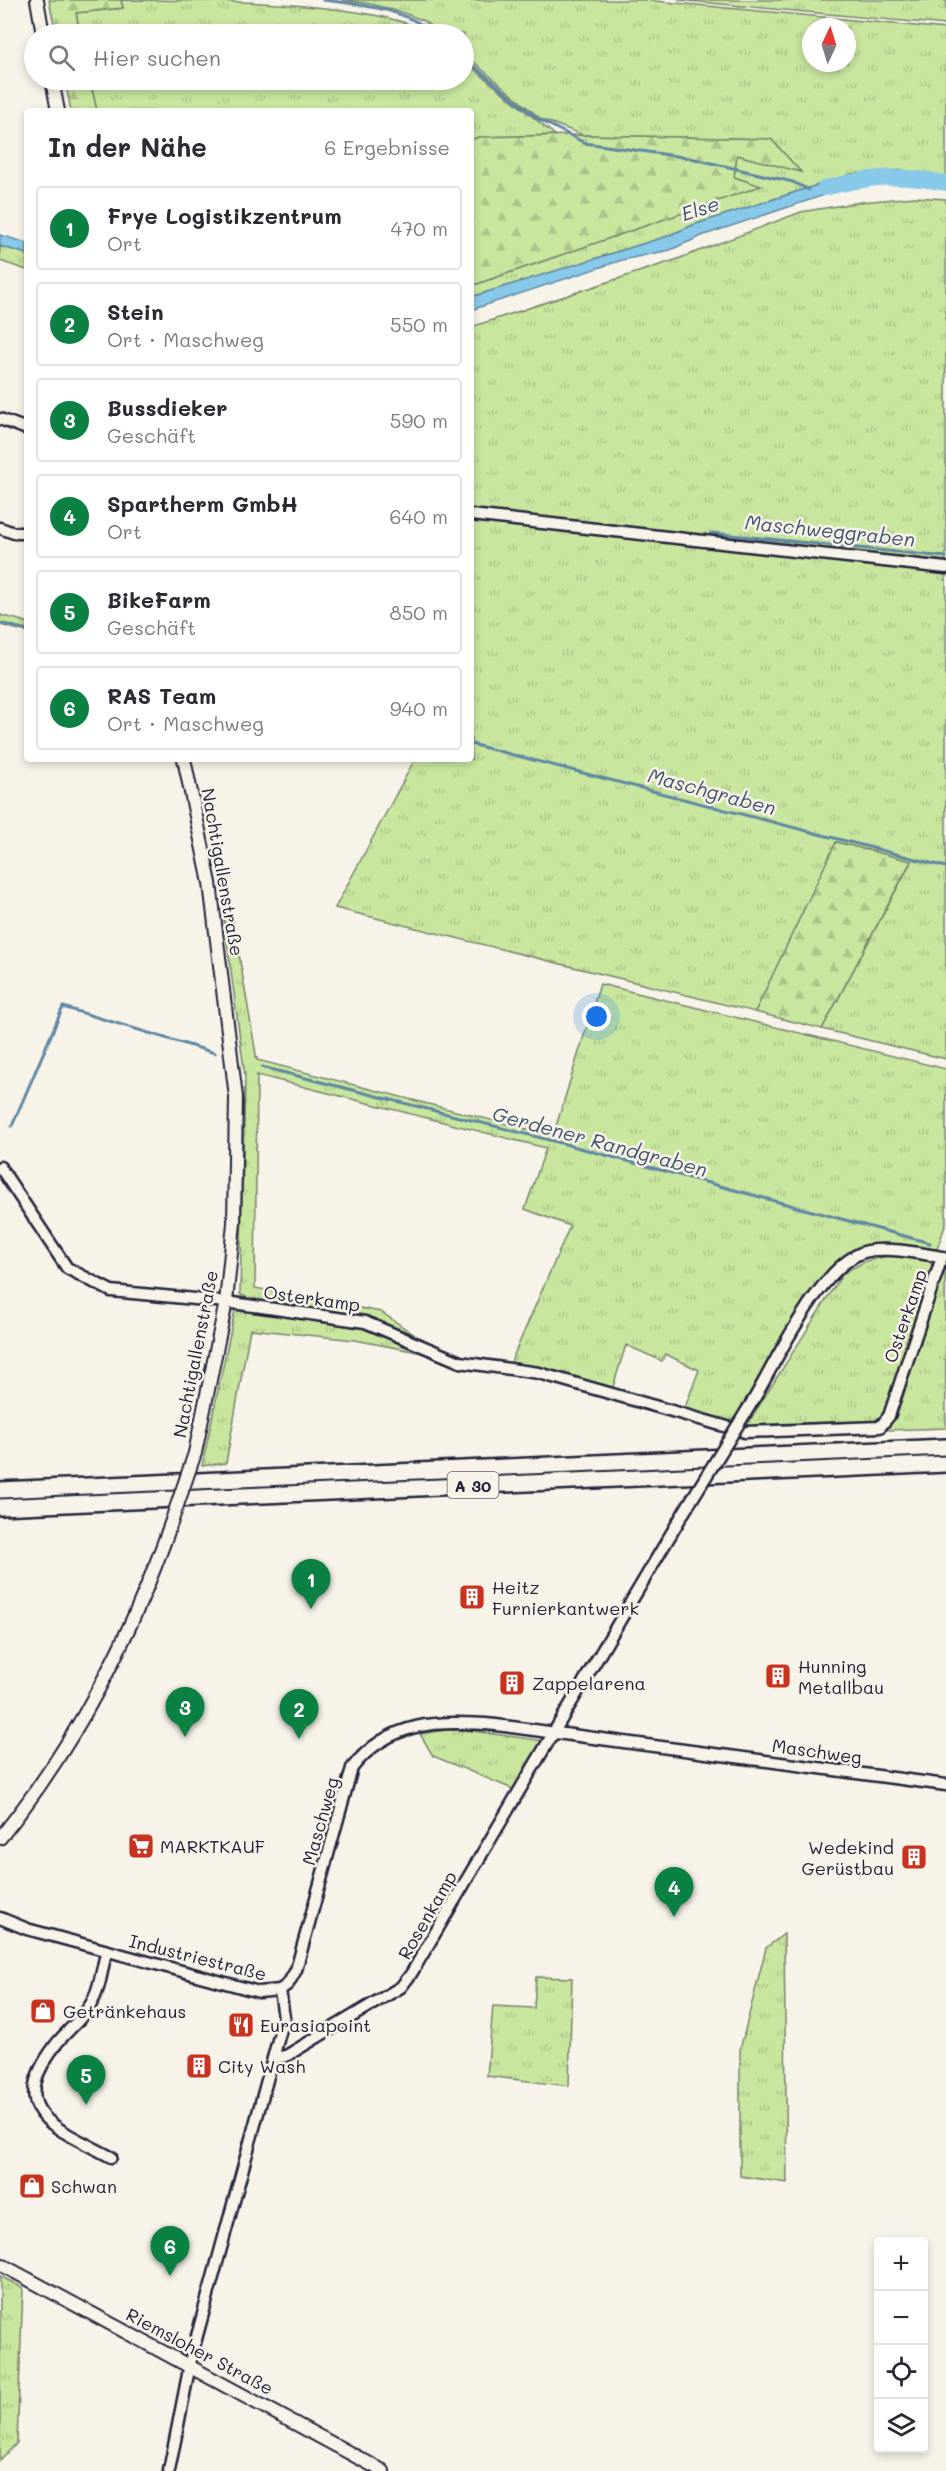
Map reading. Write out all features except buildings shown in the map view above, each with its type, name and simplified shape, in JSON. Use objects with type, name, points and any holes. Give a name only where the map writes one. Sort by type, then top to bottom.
[{"type":"highway","name":"A 30","points":[[0,1490],[946,1447]]},
{"type":"highway","name":"A 30","points":[[0,1507],[946,1464]]},
{"type":"main road","points":[[37,0],[41,24]]},
{"type":"main road","points":[[54,90],[57,108]]},
{"type":"main road","name":"Nachtigallenstraße","points":[[0,1838],[48,1772],[92,1699],[137,1608],[171,1523],[195,1453],[226,1302],[234,1223],[236,1097],[216,921],[185,762]]},
{"type":"main road","name":"Riemsloher Straße","points":[[0,2264],[383,2471]]},
{"type":"street","points":[[0,419],[24,428]]},
{"type":"street","points":[[474,515],[946,568]]},
{"type":"street","points":[[0,528],[14,533],[24,533]]},
{"type":"street","name":"Osterkamp","points":[[0,1167],[66,1268],[111,1291],[226,1302],[365,1322],[460,1362],[539,1373],[745,1432],[880,1427],[889,1416],[942,1257],[902,1251],[866,1251],[839,1266],[815,1295],[754,1399],[684,1512],[553,1732]]},
{"type":"street","name":"Maschweg","points":[[280,1990],[288,1984],[296,1970],[352,1768],[365,1752],[393,1735],[413,1728],[448,1721],[553,1732],[946,1785]]},
{"type":"street","name":"Rosenkamp","points":[[273,2058],[286,2056],[401,1987],[411,1974],[553,1732]]},
{"type":"street","name":"Industriestraße","points":[[0,1918],[107,1952],[259,1992],[280,1990]]},
{"type":"street","name":"Industriestraße","points":[[107,1952],[99,1988],[91,2004],[49,2054],[38,2073],[33,2096],[45,2120],[111,2157]]},
{"type":"street","points":[[169,2471],[190,2365],[284,2018],[280,1990]]},
{"type":"green space","points":[[49,0],[121,0],[123,8],[76,13],[78,24],[54,24]]},
{"type":"green space","points":[[121,0],[283,4],[369,14],[407,24],[78,24],[76,13],[123,8]]},
{"type":"green space","points":[[342,0],[645,0],[832,18],[802,18],[802,72],[856,72],[856,20],[946,29],[946,177],[901,170],[852,174],[693,225],[668,236],[474,296],[474,285],[760,186],[734,177],[737,155],[800,171],[771,139],[583,135],[541,119],[474,62],[474,24],[428,24],[371,4]]},
{"type":"green space","points":[[678,0],[946,0],[946,25]]},
{"type":"green space","points":[[474,69],[555,135],[474,139],[474,108],[96,108],[92,90],[474,90]]},
{"type":"green space","points":[[67,90],[92,90],[96,108],[70,108]]},
{"type":"green space","points":[[583,135],[771,139],[801,172],[737,155],[734,177],[761,186],[474,285],[474,139]]},
{"type":"green space","points":[[915,197],[946,199],[946,561],[474,511],[474,326],[675,260],[801,212],[861,202]]},
{"type":"green space","points":[[0,246],[24,253],[24,269],[0,261]]},
{"type":"green space","points":[[474,519],[946,570],[946,1059],[822,1029],[911,862],[837,842],[755,1012],[335,908],[413,762],[474,762]]},
{"type":"green space","points":[[0,615],[24,621],[24,631],[0,625]]},
{"type":"green space","points":[[836,842],[911,861],[822,1029],[755,1012]]},
{"type":"green space","points":[[230,902],[257,1060],[553,1136],[600,984],[946,1069],[946,1223],[937,1249],[884,1244],[860,1249],[829,1268],[804,1302],[731,1424],[684,1410],[699,1370],[665,1354],[662,1361],[626,1345],[612,1390],[510,1364],[570,1226],[525,1209],[546,1148],[257,1075],[255,1288],[381,1312],[415,1335],[379,1321],[253,1301],[240,1294],[245,1077],[224,918]]},
{"type":"green space","points":[[892,1255],[928,1260],[934,1268],[885,1413],[872,1423],[745,1428],[843,1273],[866,1261]]},
{"type":"green space","points":[[945,1263],[946,1428],[886,1430],[897,1416]]},
{"type":"green space","points":[[235,1310],[365,1327],[428,1354],[355,1340],[250,1329],[226,1463],[202,1466]]},
{"type":"green space","points":[[465,1730],[545,1741],[515,1790],[433,1756],[420,1734]]},
{"type":"green space","points":[[784,1934],[787,2183],[740,2176],[740,2050],[766,1948]]},
{"type":"green space","points":[[536,1977],[572,1978],[569,2086],[487,2076],[493,2006],[534,2008]]},
{"type":"green space","points":[[0,2276],[23,2288],[17,2443],[0,2460]]},
{"type":"water","points":[[852,174],[843,189],[704,235],[670,250],[622,260],[474,309],[474,296],[668,236],[693,225]]},
{"type":"water","points":[[0,235],[24,242],[24,253],[0,246]]},
{"type":"waterway","points":[[323,0],[382,9],[421,24]]},
{"type":"waterway","points":[[474,66],[538,119],[585,143],[690,158],[793,182],[809,190]]},
{"type":"waterway","name":"Else","points":[[825,188],[857,181],[899,177],[946,183]]},
{"type":"waterway","name":"Maschweggraben","points":[[711,533],[946,557]]},
{"type":"waterway","name":"Maschgraben","points":[[0,623],[24,629]]},
{"type":"waterway","name":"Maschgraben","points":[[474,745],[946,867]]},
{"type":"waterway","name":"Gerdener Randgraben","points":[[12,1126],[63,1007],[215,1053]]},
{"type":"waterway","name":"Gerdener Randgraben","points":[[262,1067],[561,1143],[930,1243]]},
{"type":"place","name":"Heitz Furnierkantwerk","points":[[472,1597]]},
{"type":"place","name":"Frye Logistikzentrum","points":[[311,1609]]},
{"type":"place","name":"Hunning Metallbau","points":[[778,1676]]},
{"type":"place","name":"Zappelarena","points":[[512,1683]]},
{"type":"place","name":"Bussdieker","points":[[185,1737]]},
{"type":"place","name":"Stein","points":[[299,1739]]},
{"type":"place","name":"MARKTKAUF","points":[[141,1846]]},
{"type":"place","name":"Wedekind Gerüstbau","points":[[914,1857]]},
{"type":"place","name":"Spartherm GmbH","points":[[674,1917]]},
{"type":"place","name":"Getränkehaus","points":[[43,2011]]},
{"type":"place","name":"Eurasiapoint","points":[[241,2025]]},
{"type":"place","name":"City Wash","points":[[199,2066]]},
{"type":"place","name":"BikeFarm","points":[[86,2105]]},
{"type":"place","name":"Schwan","points":[[32,2186]]},
{"type":"place","name":"RAS Team","points":[[170,2276]]}]
